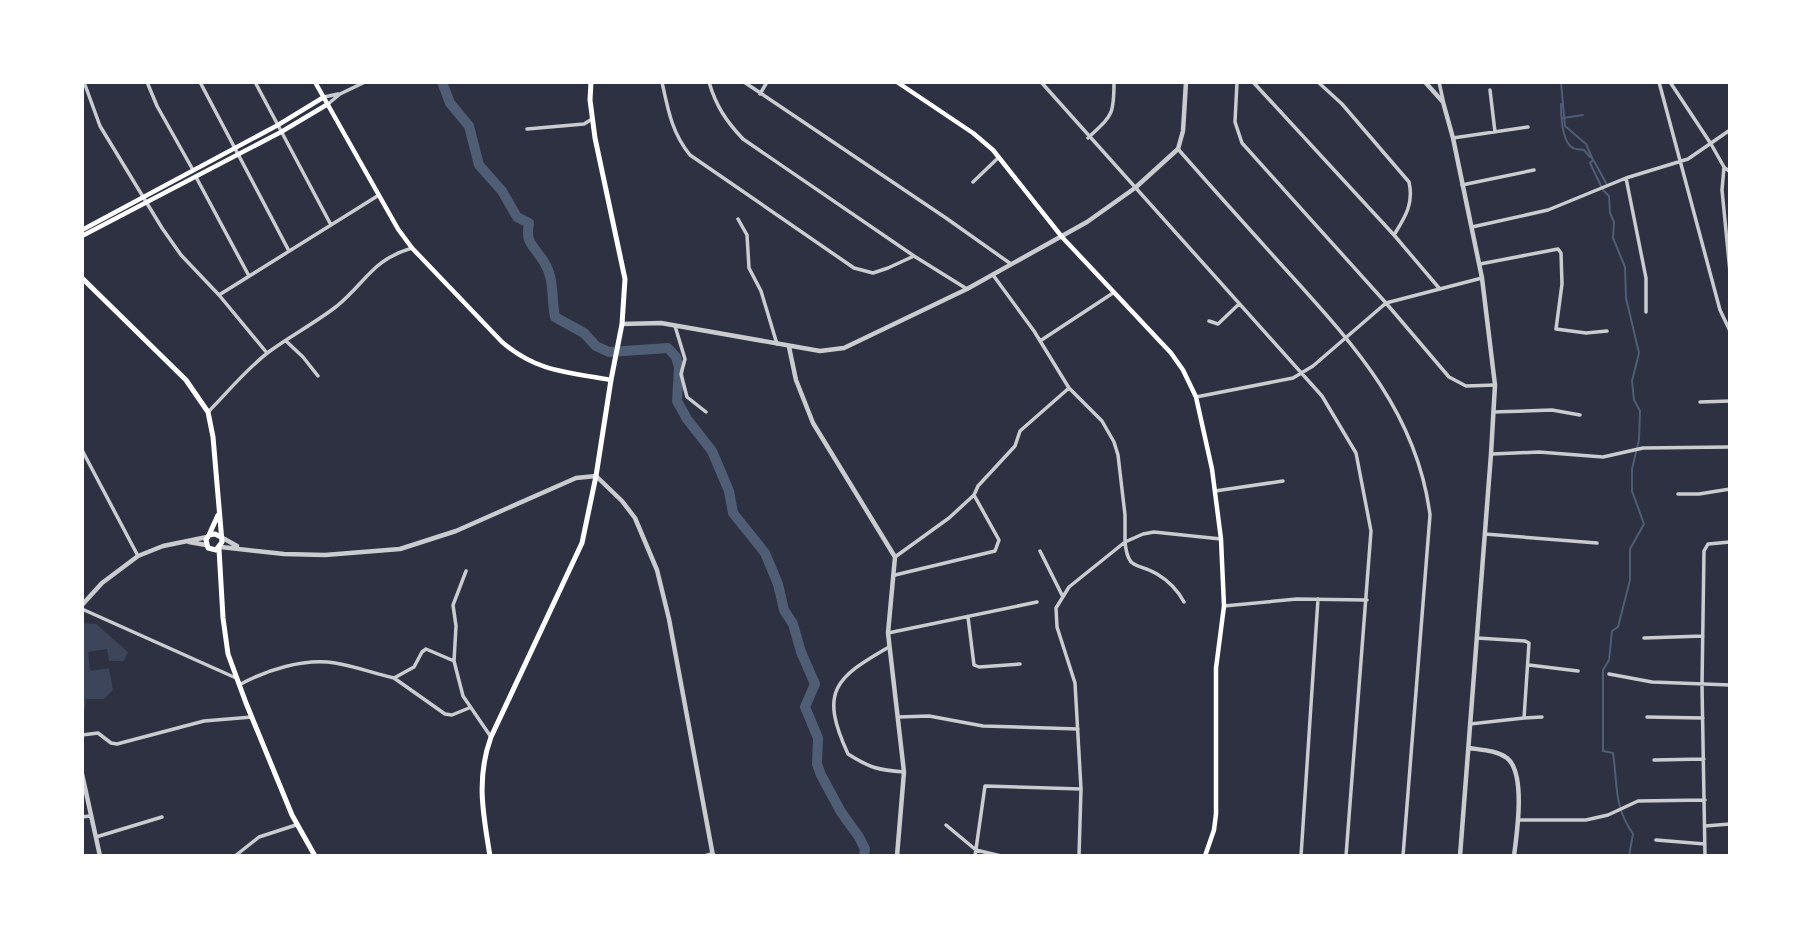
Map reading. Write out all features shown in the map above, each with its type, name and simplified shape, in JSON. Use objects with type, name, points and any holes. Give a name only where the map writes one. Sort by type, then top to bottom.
[{"type":"main road","points":[[315,82],[398,229],[412,248],[502,342],[517,355],[534,364],[557,371],[611,380]]},
{"type":"main road","points":[[490,856],[481,798],[484,757],[582,543],[622,324],[625,279],[592,120],[591,82]]},
{"type":"main road","points":[[897,82],[973,133],[999,157],[1062,237],[1171,353],[1196,397],[1204,428],[1221,538],[1224,606],[1216,668],[1216,814],[1214,830],[1205,856]]},
{"type":"main road","points":[[82,230],[278,125],[324,97]]},
{"type":"main road","points":[[82,236],[281,132],[328,104]]},
{"type":"main road","points":[[82,278],[192,388],[208,412],[213,437],[221,537],[218,549],[225,640],[236,678],[296,825],[315,856]]},
{"type":"main road","points":[[218,549],[206,545],[219,512]]},
{"type":"main road","points":[[208,536],[215,534],[221,537]]},
{"type":"street","points":[[84,82],[100,126],[146,204],[181,255],[219,295],[267,353]]},
{"type":"street","points":[[147,82],[157,106],[249,276]]},
{"type":"street","points":[[200,82],[289,251]]},
{"type":"street","points":[[255,82],[331,225]]},
{"type":"street","points":[[328,104],[340,94],[365,82]]},
{"type":"street","points":[[662,82],[671,123],[678,140],[690,155],[801,234],[863,272],[888,268],[914,256]]},
{"type":"street","points":[[709,82],[718,108],[743,139],[967,289]]},
{"type":"street","points":[[744,82],[1011,264]]},
{"type":"street","points":[[760,94],[767,82]]},
{"type":"street","points":[[1041,82],[1088,138],[1302,373],[1328,404],[1356,453],[1371,531],[1346,856]]},
{"type":"street","points":[[1088,138],[1114,110],[1114,82]]},
{"type":"street","points":[[622,324],[649,322],[820,351],[844,348],[993,275],[1087,222],[1135,188],[1178,149],[1183,131],[1186,82]]},
{"type":"street","points":[[1237,82],[1235,122],[1242,143],[1449,377],[1466,386],[1494,385]]},
{"type":"street","points":[[1253,82],[1394,235],[1439,288]]},
{"type":"street","points":[[1318,82],[1342,104],[1409,182],[1410,210],[1394,235]]},
{"type":"street","points":[[1425,82],[1443,102]]},
{"type":"street","points":[[1439,82],[1482,278],[1494,385],[1460,856]]},
{"type":"street","points":[[1659,82],[1720,310],[1730,331]]},
{"type":"street","points":[[1670,82],[1724,167],[1730,172]]},
{"type":"street","points":[[1490,90],[1495,132]]},
{"type":"street","points":[[324,97],[340,94]]},
{"type":"street","points":[[527,129],[584,124],[592,120]]},
{"type":"street","points":[[1453,138],[1528,127]]},
{"type":"street","points":[[1472,228],[1548,210],[1626,178],[1693,157],[1730,130]]},
{"type":"street","points":[[1178,149],[1346,336],[1402,419],[1422,472],[1430,515],[1403,856]]},
{"type":"street","points":[[973,182],[999,157]]},
{"type":"street","points":[[1724,167],[1722,190],[1730,272]]},
{"type":"street","points":[[1462,185],[1534,170]]},
{"type":"street","points":[[1626,178],[1646,278],[1646,312]]},
{"type":"street","points":[[219,295],[379,195]]},
{"type":"street","points":[[738,219],[747,235],[748,268],[761,291],[777,344]]},
{"type":"street","points":[[208,412],[267,353],[307,329],[338,305],[383,260],[412,248]]},
{"type":"street","points":[[1479,264],[1558,249],[1561,253],[1562,284],[1556,329],[1586,333],[1607,331]]},
{"type":"street","points":[[993,275],[1040,341],[1069,388],[1102,421],[1114,442],[1125,515],[1126,555],[1132,563],[1154,572],[1177,588],[1184,602]]},
{"type":"street","points":[[1196,397],[1284,380],[1302,373],[1386,303],[1482,278]]},
{"type":"street","points":[[1040,341],[1113,293]]},
{"type":"street","points":[[1209,321],[1218,324],[1239,304]]},
{"type":"street","points":[[675,326],[685,359],[681,374],[687,397],[706,412]]},
{"type":"street","points":[[286,341],[318,376]]},
{"type":"street","points":[[789,347],[796,380],[813,423],[895,558],[888,633],[904,772],[897,856]]},
{"type":"street","points":[[895,558],[949,518],[974,495],[978,486],[1015,446],[1020,431],[1069,388]]},
{"type":"street","points":[[1700,402],[1730,401]]},
{"type":"street","points":[[1493,412],[1552,410],[1580,415]]},
{"type":"street","points":[[1491,454],[1539,452],[1591,457],[1647,448],[1730,447]]},
{"type":"street","points":[[82,450],[138,556]]},
{"type":"street","points":[[218,549],[241,548],[284,554],[325,555],[400,549],[456,531],[576,478],[596,476],[635,517],[657,570],[713,855],[706,856]]},
{"type":"street","points":[[1214,491],[1283,481]]},
{"type":"street","points":[[1678,494],[1730,489]]},
{"type":"street","points":[[895,575],[995,551],[999,540],[974,495]]},
{"type":"street","points":[[1079,856],[1081,789],[1074,677],[1055,616],[1062,596],[1069,587],[1125,542],[1148,532],[1221,538]]},
{"type":"street","points":[[1485,534],[1597,543]]},
{"type":"street","points":[[208,536],[163,546],[138,556],[84,598],[82,607],[236,678]]},
{"type":"street","points":[[221,537],[241,548]]},
{"type":"street","points":[[184,541],[206,545]]},
{"type":"street","points":[[1705,856],[1702,685],[1704,551],[1708,544],[1730,542]]},
{"type":"street","points":[[1040,551],[1062,596]]},
{"type":"street","points":[[466,571],[453,605],[456,626],[454,660],[463,696],[491,737]]},
{"type":"street","points":[[1301,856],[1318,599]]},
{"type":"street","points":[[1224,606],[1276,600],[1367,600]]},
{"type":"street","points":[[888,633],[1037,602]]},
{"type":"street","points":[[968,617],[974,665],[979,667],[1020,664]]},
{"type":"street","points":[[1644,638],[1703,636]]},
{"type":"street","points":[[1477,638],[1527,641],[1530,647],[1524,718]]},
{"type":"street","points":[[889,647],[854,668],[838,685],[834,696],[836,724],[848,754],[872,769],[904,772]]},
{"type":"street","points":[[394,678],[414,667],[426,649],[454,660]]},
{"type":"street","points":[[239,685],[257,675],[301,664],[336,663],[394,678],[445,714],[452,715],[469,708]]},
{"type":"street","points":[[1529,665],[1578,671]]},
{"type":"street","points":[[1609,674],[1652,682],[1730,685]]},
{"type":"street","points":[[899,717],[929,716],[983,726],[1077,729]]},
{"type":"street","points":[[82,735],[98,733],[111,743],[117,744],[204,721],[252,717]]},
{"type":"street","points":[[1470,724],[1542,717]]},
{"type":"street","points":[[1647,717],[1703,718]]},
{"type":"street","points":[[1469,748],[1502,755],[1514,766],[1517,776],[1514,856]]},
{"type":"street","points":[[1654,760],[1704,759]]},
{"type":"street","points":[[82,774],[100,856]]},
{"type":"street","points":[[975,853],[984,789],[987,785],[1081,789]]},
{"type":"street","points":[[1517,820],[1586,820],[1608,815],[1638,801],[1705,800]]},
{"type":"street","points":[[82,817],[90,816]]},
{"type":"street","points":[[96,837],[162,817]]},
{"type":"street","points":[[1705,826],[1730,824]]},
{"type":"street","points":[[235,856],[258,836],[296,825]]},
{"type":"street","points":[[946,825],[975,853],[1001,856]]},
{"type":"street","points":[[1656,840],[1705,844]]},
{"type":"shaded area","points":[[82,623],[96,624],[128,652],[124,661],[109,661],[107,649],[88,652],[90,671],[109,668],[113,690],[104,699],[86,699],[85,709],[82,709]]},
{"type":"waterway","points":[[442,82],[450,103],[469,126],[479,165],[502,191],[517,217],[529,223],[529,240],[550,275],[555,317],[584,333],[596,346],[609,352],[668,348],[676,357],[679,367],[677,401],[687,419],[712,451],[729,491],[733,513],[765,553],[778,584],[784,610],[793,624],[801,652],[815,684],[805,707],[818,738],[817,764],[841,812],[859,837],[865,849],[864,856]]},
{"type":"waterway","points":[[1561,82],[1565,126],[1586,144],[1593,160],[1590,163],[1603,190],[1609,196],[1610,213],[1614,222],[1613,238],[1625,267],[1626,298],[1639,353],[1632,381],[1634,400],[1640,411],[1639,440],[1632,469],[1632,491],[1644,524],[1630,549],[1630,580],[1618,627],[1612,631],[1609,660],[1603,670],[1603,751],[1613,753],[1619,804],[1633,834],[1629,856]]},
{"type":"waterway","points":[[1561,104],[1566,140],[1573,148],[1584,150],[1590,157]]},
{"type":"waterway","points":[[1563,118],[1583,115]]},
{"type":"waterway","points":[[1594,161],[1606,183]]}]
